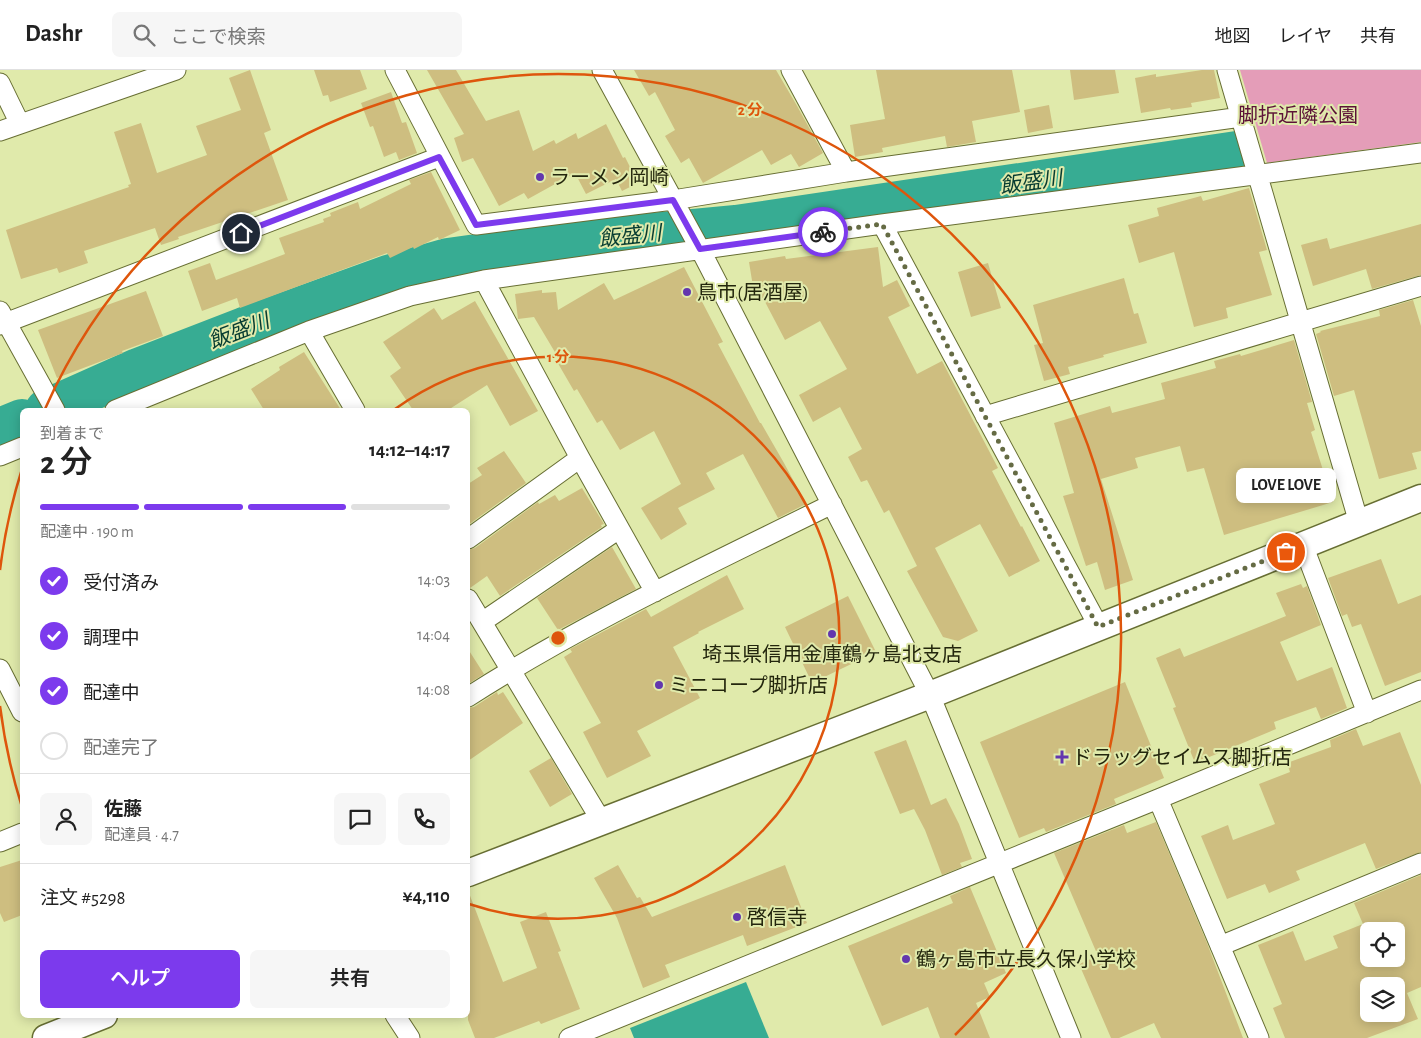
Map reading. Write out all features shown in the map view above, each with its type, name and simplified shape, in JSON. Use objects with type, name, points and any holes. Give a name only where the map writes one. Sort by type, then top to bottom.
[{"type":"street","points":[[0,131],[176,70]]},
{"type":"street","points":[[394,70],[476,225],[673,200],[846,172],[1241,117]]},
{"type":"street","points":[[602,70],[700,249],[930,694],[1071,1038]]},
{"type":"street","points":[[791,70],[846,172]]},
{"type":"street","points":[[1227,70],[1359,523]]},
{"type":"street","points":[[0,83],[20,124]]},
{"type":"street","points":[[119,408],[309,331],[410,296],[484,280],[882,224],[1421,153]]},
{"type":"street","points":[[54,408],[2,320],[439,157]]},
{"type":"street","points":[[882,224],[1098,627]]},
{"type":"street","points":[[484,280],[655,592]]},
{"type":"street","points":[[985,416],[1421,286]]},
{"type":"street","points":[[309,331],[354,408]]},
{"type":"street","points":[[0,456],[20,448]]},
{"type":"street","points":[[470,539],[580,458]]},
{"type":"street","points":[[470,872],[930,694],[1421,498]]},
{"type":"street","points":[[470,696],[511,669],[655,592],[832,504]]},
{"type":"street","points":[[482,622],[619,529]]},
{"type":"street","points":[[1303,546],[1367,713]]},
{"type":"street","points":[[470,602],[602,822]]},
{"type":"street","points":[[0,669],[20,708]]},
{"type":"street","points":[[569,1038],[1421,690]]},
{"type":"street","points":[[1158,799],[1260,1038]]},
{"type":"street","points":[[0,842],[20,834]]},
{"type":"street","points":[[1220,946],[1421,863]]},
{"type":"street","points":[[53,1037],[97,1018]]},
{"type":"street","points":[[397,1018],[410,1038]]},
{"type":"green space","name":"脚折近隣公園","points":[[1240,70],[1421,70],[1421,142],[1267,163]]},
{"type":"water","points":[[746,982],[769,1038],[634,1038],[630,1028]]},
{"type":"building","points":[[250,70],[271,130],[264,133],[288,200],[178,237],[179,239],[161,245],[155,228],[84,251],[88,263],[59,273],[57,268],[21,279],[6,230],[129,187],[128,185],[131,184],[114,132],[141,123],[157,173],[207,155],[196,126],[241,110],[229,78]]},
{"type":"building","points":[[314,70],[360,70],[367,89],[330,102],[328,95],[323,96]]},
{"type":"building","points":[[427,70],[456,70],[486,121],[519,110],[533,151],[554,140],[556,144],[576,133],[578,139],[606,124],[638,183],[622,191],[616,179],[586,194],[575,173],[528,199],[524,193],[499,206],[473,158],[462,162],[454,138],[464,134]]},
{"type":"building","points":[[634,70],[776,70],[823,153],[799,167],[791,154],[771,165],[762,150],[703,183],[689,158],[681,163],[665,136],[675,130],[655,92],[649,96]]},
{"type":"building","points":[[876,70],[1012,70],[1020,112],[972,121],[976,142],[947,147],[945,136],[882,148],[883,152],[855,157],[850,125],[885,119]]},
{"type":"building","points":[[1070,70],[1115,70],[1119,93],[1074,100]]},
{"type":"building","points":[[1214,70],[1220,98],[1191,103],[1192,107],[1171,110],[1170,108],[1141,113],[1135,78]]},
{"type":"building","points":[[391,92],[402,123],[406,122],[417,153],[399,160],[396,152],[384,157],[373,126],[370,127],[361,103]]},
{"type":"building","points":[[1049,105],[1053,128],[1028,133],[1024,110]]},
{"type":"building","points":[[431,172],[460,230],[439,240],[438,237],[414,249],[413,247],[390,258],[387,253],[240,308],[237,298],[202,311],[188,271],[210,263],[216,280],[285,254],[279,238],[324,222],[323,219],[331,216],[330,213],[358,202],[360,209],[411,184],[409,180]]},
{"type":"building","points":[[1249,188],[1267,250],[1259,252],[1272,295],[1226,308],[1228,318],[1194,327],[1174,252],[1139,263],[1128,225],[1159,216],[1157,208],[1201,196],[1203,201]]},
{"type":"building","points":[[1421,224],[1421,275],[1372,289],[1366,269],[1313,286],[1301,245],[1327,238],[1330,249]]},
{"type":"building","points":[[878,247],[883,287],[897,280],[910,306],[888,317],[917,374],[942,361],[998,468],[992,471],[1040,561],[1009,577],[980,524],[935,548],[978,631],[958,641],[943,637],[907,571],[917,566],[889,510],[884,513],[867,480],[861,482],[848,457],[862,449],[840,407],[813,422],[799,395],[847,369],[820,321],[785,340],[763,298],[755,299],[749,262],[785,256],[786,259]]},
{"type":"building","points":[[988,263],[1001,308],[971,317],[958,272]]},
{"type":"building","points":[[684,267],[723,342],[718,344],[806,504],[778,518],[743,454],[706,473],[715,489],[678,508],[687,524],[661,540],[641,508],[681,484],[654,431],[620,450],[602,420],[597,423],[577,389],[574,391],[556,360],[559,359],[534,317],[518,319],[515,294],[542,290],[542,293],[556,292],[558,310],[604,283],[614,300]]},
{"type":"building","points":[[1124,278],[1134,314],[1138,313],[1147,343],[1068,367],[1070,374],[1044,381],[1034,345],[1043,343],[1033,305]]},
{"type":"building","points":[[146,291],[163,336],[57,378],[38,330]]},
{"type":"building","points":[[1413,300],[1421,326],[1421,451],[1412,453],[1417,469],[1379,479],[1354,390],[1334,396],[1316,334],[1320,331],[1380,316],[1379,310]]},
{"type":"building","points":[[475,301],[538,411],[510,426],[487,385],[451,408],[412,408],[390,376],[401,368],[383,342],[434,308],[442,320]]},
{"type":"building","points":[[1294,340],[1312,402],[1307,403],[1315,430],[1311,432],[1333,502],[1224,535],[1204,468],[1187,472],[1180,446],[1135,458],[1138,468],[1101,479],[1133,580],[1105,590],[1097,562],[1086,566],[1063,496],[1074,493],[1054,423],[1110,406],[1112,413],[1165,399],[1161,383],[1216,368],[1214,361],[1240,354],[1241,356]]},
{"type":"building","points":[[304,352],[340,408],[263,408],[251,389],[280,370],[279,367]]},
{"type":"building","points":[[504,451],[526,483],[470,524],[470,483],[482,475],[477,468]]},
{"type":"building","points":[[582,488],[604,524],[500,596],[487,576],[470,588],[470,549],[475,548],[538,502],[539,504],[555,495],[559,501]]},
{"type":"building","points":[[612,547],[636,589],[558,630],[537,598]]},
{"type":"building","points":[[1381,559],[1398,604],[1421,595],[1421,672],[1385,686],[1361,624],[1352,627],[1347,614],[1342,616],[1328,578]]},
{"type":"building","points":[[727,575],[744,609],[673,647],[700,698],[637,731],[651,756],[607,778],[583,732],[601,723],[564,657],[572,652],[570,649],[646,609],[651,617]]},
{"type":"building","points":[[1301,584],[1303,588],[1307,586],[1321,625],[1280,642],[1297,681],[1332,667],[1347,708],[1321,719],[1316,707],[1274,722],[1276,729],[1195,763],[1173,708],[1176,707],[1156,658],[1180,648],[1184,657],[1286,616],[1276,593]]},
{"type":"building","points":[[848,596],[876,652],[812,683],[785,627]]},
{"type":"building","points":[[470,652],[484,674],[470,683]]},
{"type":"building","points":[[1125,682],[1164,778],[1114,799],[1116,804],[1046,832],[1044,828],[1019,838],[980,742]]},
{"type":"building","points":[[497,692],[498,695],[503,692],[523,723],[470,760],[470,708]]},
{"type":"building","points":[[1356,729],[1363,746],[1400,732],[1421,785],[1421,852],[1376,869],[1365,843],[1296,871],[1300,880],[1269,893],[1265,884],[1227,899],[1201,836],[1228,825],[1233,840],[1275,824],[1259,784],[1290,772],[1287,763],[1331,747],[1330,740]]},
{"type":"building","points":[[906,740],[931,805],[946,798],[959,824],[972,859],[960,863],[962,867],[942,875],[925,830],[914,809],[900,814],[874,752]]},
{"type":"building","points":[[551,758],[572,794],[550,807],[529,771]]},
{"type":"building","points":[[1156,822],[1207,943],[1243,1038],[1161,1038],[1154,1023],[1119,1038],[1111,1038],[1079,964],[1098,956],[1054,853],[1124,825],[1127,833]]},
{"type":"building","points":[[20,861],[20,916],[4,922],[0,913],[0,867]]},
{"type":"building","name":"啓信寺","points":[[618,865],[637,898],[640,897],[652,917],[785,865],[807,923],[747,946],[743,935],[665,965],[670,977],[643,988],[617,918],[594,878]]},
{"type":"building","points":[[1421,875],[1421,987],[1407,993],[1418,1019],[1367,1038],[1285,1038],[1273,1008],[1282,1004],[1258,945],[1293,931],[1305,961],[1338,948],[1333,936],[1360,925],[1360,967],[1405,967],[1405,922],[1362,922],[1354,903]]},
{"type":"building","points":[[970,887],[1006,973],[984,983],[990,997],[976,1003],[990,1038],[940,1038],[928,1007],[882,1026],[848,946],[953,903],[950,896]]},
{"type":"building","points":[[470,896],[503,982],[537,968],[520,922],[546,912],[561,951],[558,952],[580,1009],[541,1024],[539,1021],[494,1038],[475,1038],[468,1020],[470,1018]]},
{"type":"waterway","name":"飯盛川","points":[[50,408],[138,369],[244,328],[388,276],[448,259],[577,241],[736,226],[1237,152]]},
{"type":"waterway","name":"飯盛川","points":[[0,429],[20,421]]},
{"type":"way so far","points":[[823,232],[882,224],[1098,627],[1286,552]]},
{"type":"place","name":"ラーメン岡崎","points":[[540,177]]},
{"type":"place","name":"鳥市(居酒屋)","points":[[687,292]]},
{"type":"place","name":"LOVE LOVE","points":[[1286,552]]},
{"type":"place","name":"埼玉県信用金庫鶴ヶ島北支店","points":[[832,634]]},
{"type":"place","name":"ミニコープ脚折店","points":[[659,685]]},
{"type":"place","name":"ドラッグセイムス脚折店","points":[[1062,757]]},
{"type":"place","name":"啓信寺","points":[[737,917]]},
{"type":"place","name":"鶴ヶ島市立長久保小学校","points":[[906,959]]},
{"type":"route","points":[[241,233],[439,157],[476,225],[673,200],[700,249],[823,232]]}]
